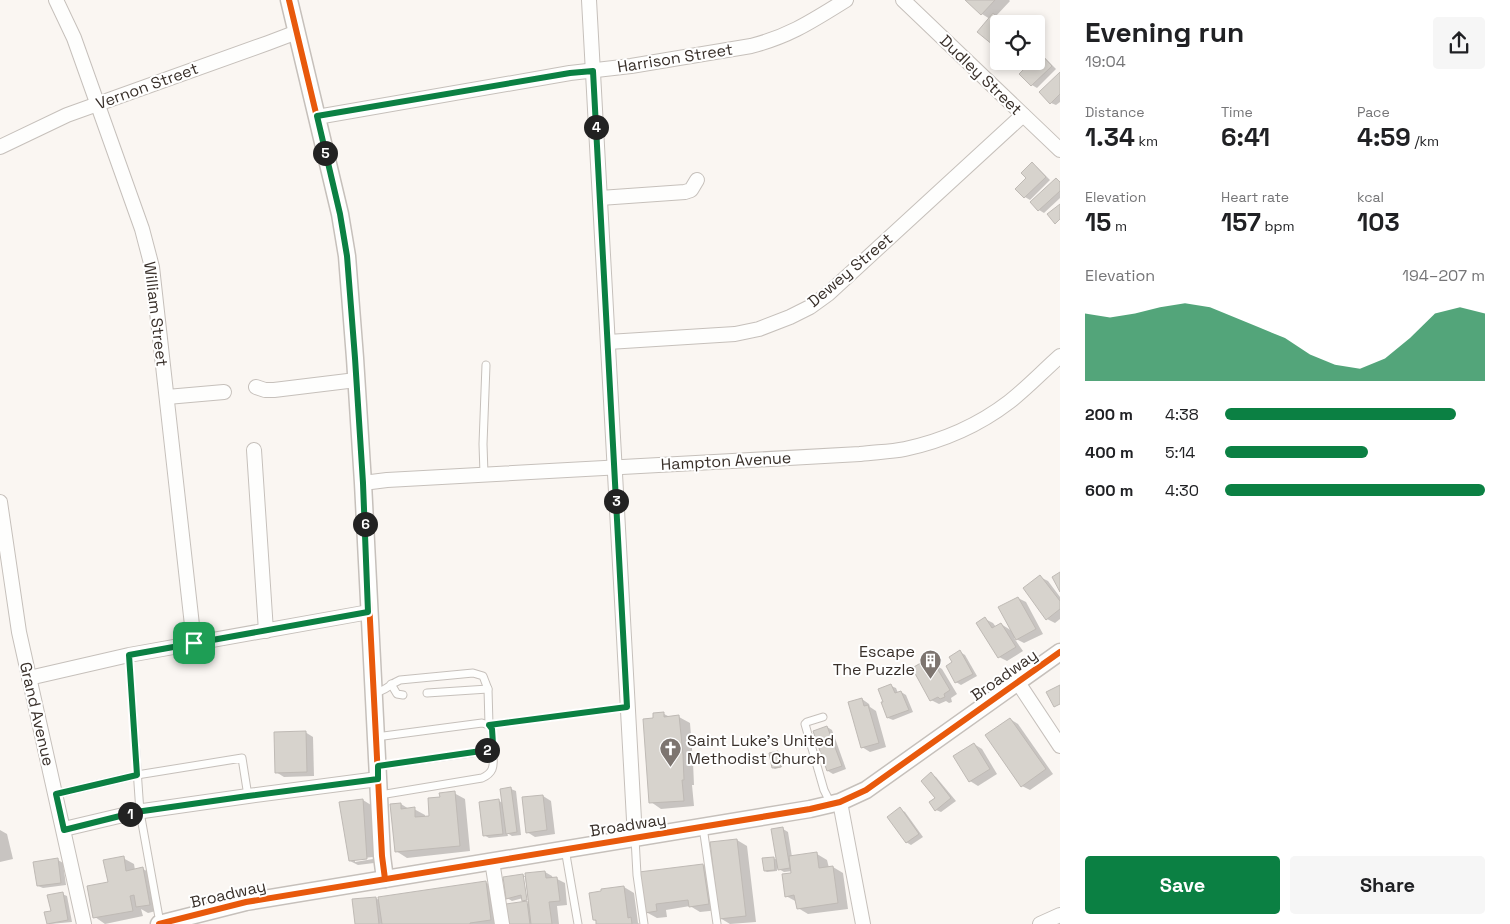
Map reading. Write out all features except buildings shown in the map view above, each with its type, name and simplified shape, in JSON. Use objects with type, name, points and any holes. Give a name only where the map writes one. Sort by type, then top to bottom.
[{"type":"street","name":"William Street","points":[[56,0],[74,38],[142,229],[152,267],[194,643]]},
{"type":"street","points":[[289,0],[340,214],[347,256],[363,483],[368,612],[385,879]]},
{"type":"street","points":[[590,0],[635,838]]},
{"type":"street","name":"Harrison Street","points":[[317,116],[570,73],[750,46],[770,41],[804,26],[846,0]]},
{"type":"street","name":"Dudley Street","points":[[903,0],[1060,150]]},
{"type":"street","name":"Vernon Street","points":[[0,146],[44,125],[96,104],[297,32]]},
{"type":"street","name":"Dewey Street","points":[[608,342],[735,334],[759,329],[810,307],[828,294],[1023,115]]},
{"type":"street","points":[[600,198],[685,192],[690,190],[697,180]]},
{"type":"street","name":"Hampton Avenue","points":[[363,483],[615,466],[860,454],[903,449],[964,429],[993,413],[1010,401],[1060,356]]},
{"type":"street","points":[[256,388],[274,390],[356,380]]},
{"type":"street","points":[[167,397],[224,392]]},
{"type":"street","points":[[254,450],[266,631]]},
{"type":"street","name":"Grand Avenue","points":[[0,502],[19,632],[84,924]]},
{"type":"street","points":[[29,678],[129,655],[368,612]]},
{"type":"street","name":"Broadway","points":[[160,924],[206,918],[246,902],[810,809],[835,803],[874,785],[1060,652]]},
{"type":"street","points":[[1017,681],[1060,746]]},
{"type":"street","points":[[64,830],[140,812],[378,780]]},
{"type":"street","points":[[835,803],[863,924]]},
{"type":"street","points":[[492,861],[502,924]]},
{"type":"street","points":[[1040,924],[1060,915]]},
{"type":"lane","points":[[484,474],[483,444],[486,365]]},
{"type":"lane","points":[[129,655],[140,812],[160,924]]},
{"type":"lane","points":[[374,693],[384,692],[391,684],[400,680],[473,673],[483,676],[488,689],[489,725],[492,729],[493,744],[494,766],[492,771],[482,778],[378,780]]},
{"type":"lane","points":[[391,684],[397,694],[403,695]]},
{"type":"lane","points":[[427,693],[488,689]]},
{"type":"lane","points":[[376,737],[482,723],[489,725],[551,718],[627,707]]},
{"type":"lane","points":[[823,717],[805,724],[824,790],[835,803]]},
{"type":"lane","points":[[378,780],[485,751],[493,744]]},
{"type":"lane","points":[[485,751],[493,756]]},
{"type":"lane","points":[[56,794],[137,775],[242,758],[248,796]]},
{"type":"lane","points":[[703,826],[717,924]]},
{"type":"lane","points":[[635,838],[637,875],[644,924]]},
{"type":"lane","points":[[565,849],[578,924]]},
{"type":"cycle path","points":[[289,0],[340,214],[347,256],[363,483],[382,856],[385,879]]},
{"type":"cycle path","points":[[159,924],[246,902],[810,809],[840,802],[866,790],[1060,652]]},
{"type":"place","name":"Escape The Puzzle","points":[[931,679]]},
{"type":"place","name":"Saint Luke's United Methodist Church","points":[[671,768]]},
{"type":"route","points":[[593,71],[627,707],[489,725],[492,729],[493,744],[488,750],[378,766],[378,779],[136,812],[81,824],[64,830],[56,794],[137,775],[129,655],[194,643],[368,612],[369,596],[363,483],[347,256],[340,214],[317,116],[570,73],[593,71]]}]
